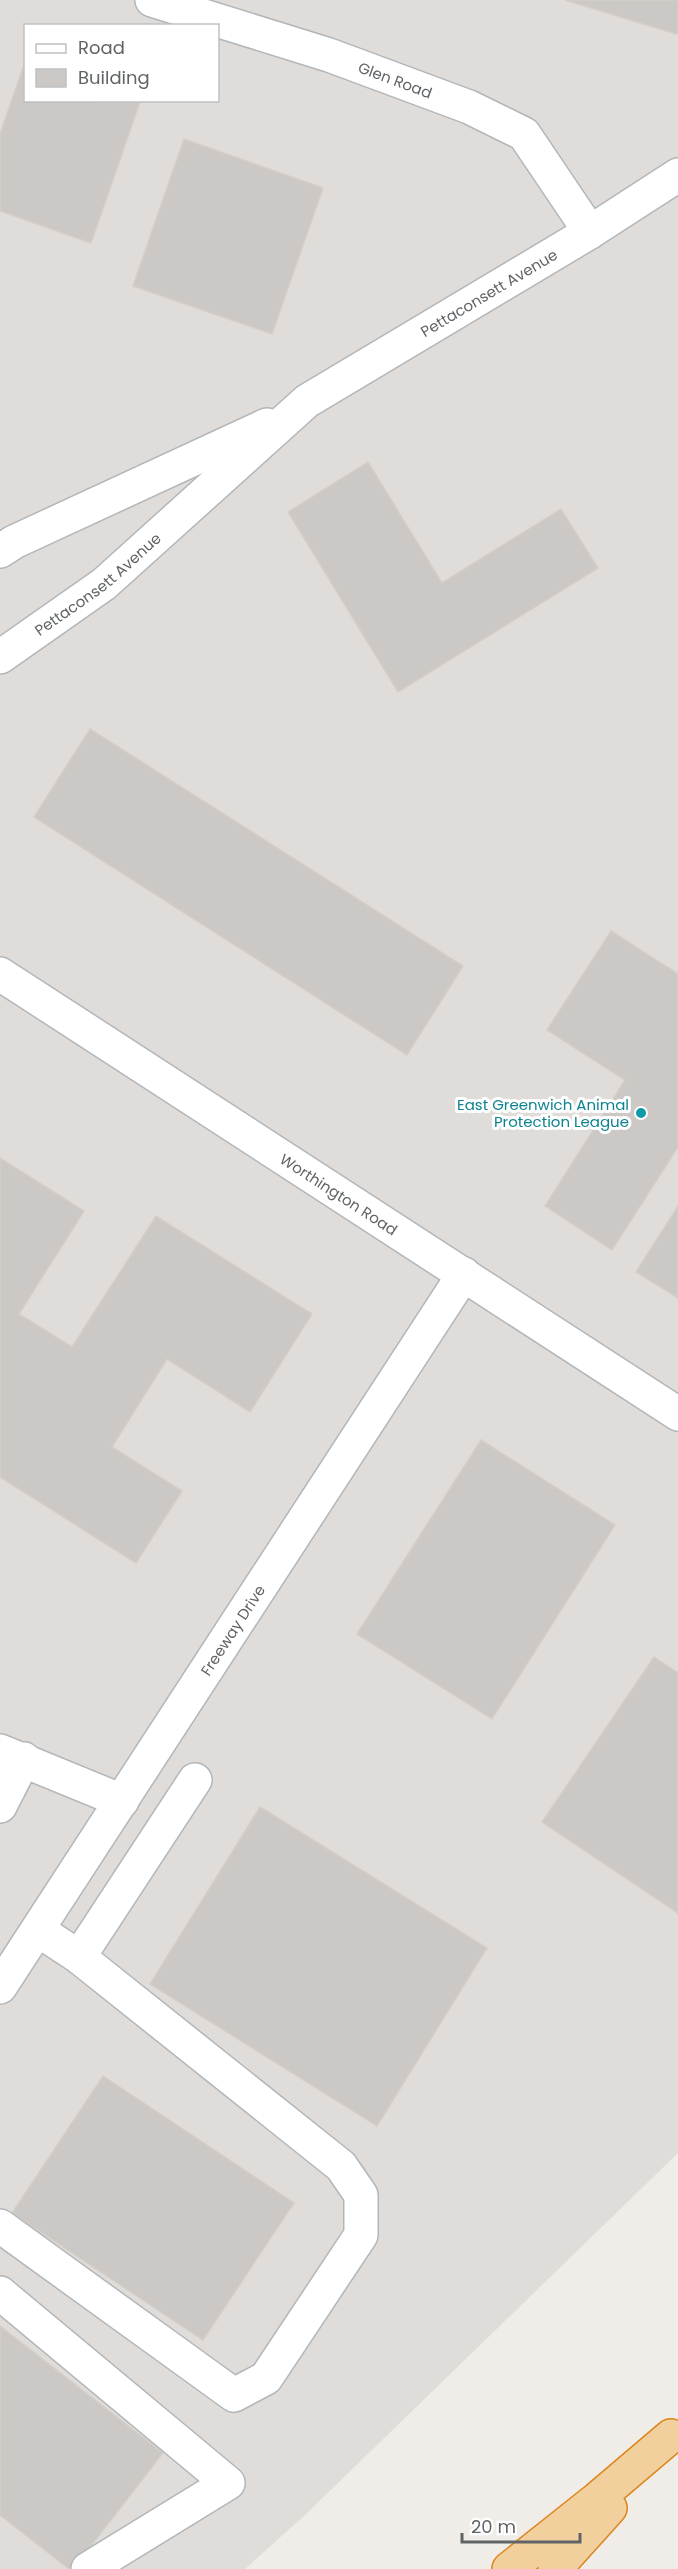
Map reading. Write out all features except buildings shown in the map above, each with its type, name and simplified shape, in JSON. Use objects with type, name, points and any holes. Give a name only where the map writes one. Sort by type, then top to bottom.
[{"type":"highway","points":[[508,2569],[597,2499],[674,2431]]},
{"type":"highway","points":[[555,2569],[621,2496],[674,2431]]},
{"type":"street","name":"Glen Road","points":[[152,0],[329,55],[469,106],[524,134],[590,232]]},
{"type":"street","name":"Pettaconsett Avenue","points":[[0,657],[104,584],[307,401],[590,232],[678,175]]},
{"type":"street","name":"Pettaconsett Avenue","points":[[0,551],[14,542],[299,410]]},
{"type":"street","name":"Worthington Road","points":[[0,974],[678,1414]]},
{"type":"street","name":"Freeway Drive","points":[[0,1987],[464,1274]]},
{"type":"street","points":[[0,1806],[12,1755],[122,1801]]},
{"type":"street","points":[[79,1957],[195,1780]]},
{"type":"street","points":[[0,2226],[88,2292],[234,2395],[266,2378],[361,2235],[361,2195],[341,2166],[79,1957],[38,1930]]},
{"type":"street","points":[[0,2293],[228,2483],[88,2569]]},
{"type":"shaded area","points":[[0,0],[678,0],[678,2153],[305,2515],[245,2569],[0,2569]]},
{"type":"place","name":"East Greenwich Animal Protection League","points":[[641,1113]]}]
